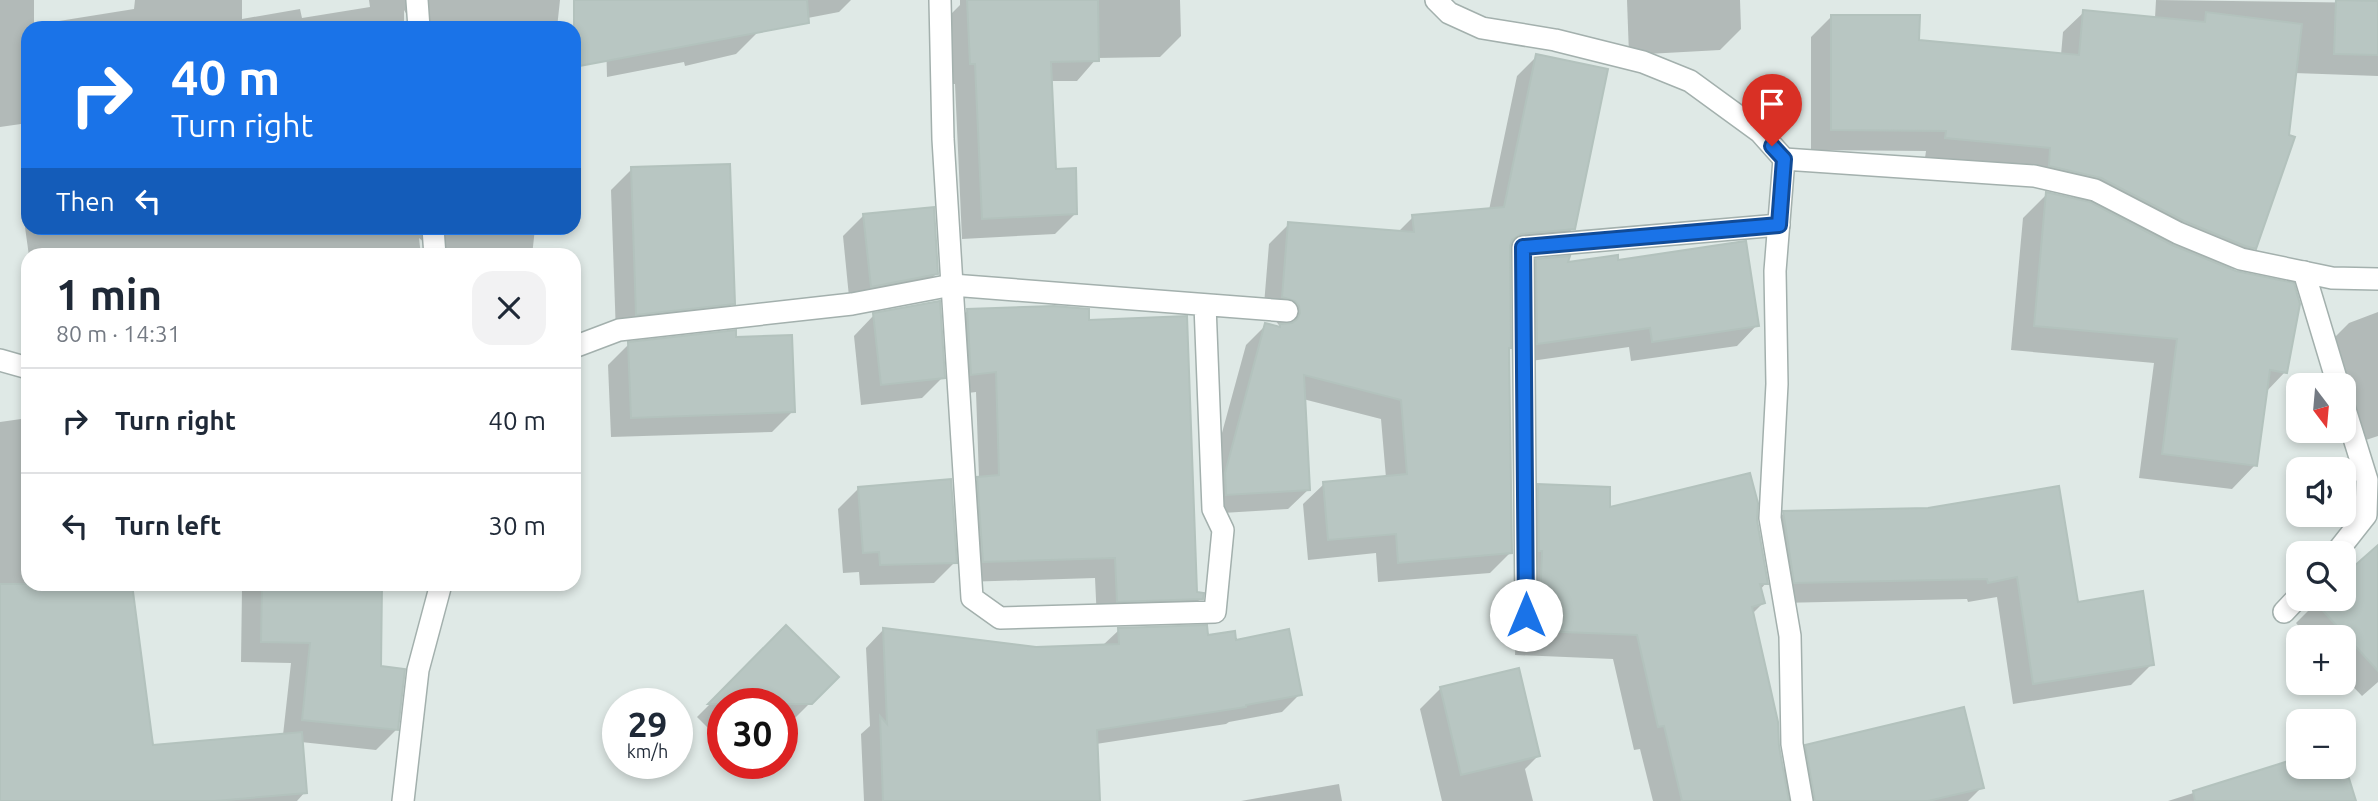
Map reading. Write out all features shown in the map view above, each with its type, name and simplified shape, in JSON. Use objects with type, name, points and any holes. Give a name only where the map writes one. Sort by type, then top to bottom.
[{"type":"street","points":[[417,0],[418,21]]},
{"type":"street","points":[[940,0],[943,139],[971,598],[1000,618],[1215,612],[1223,530],[1213,509],[1205,305]]},
{"type":"street","points":[[1436,0],[1449,13],[1482,29],[1555,40],[1643,62],[1690,82],[1760,132],[1784,159],[2034,176],[2095,190],[2178,233],[2241,259],[2332,278],[2378,279]]},
{"type":"street","points":[[1784,159],[1774,271],[1777,384],[1770,518],[1790,636],[1793,744],[1802,801]]},
{"type":"street","points":[[1526,615],[1523,247],[1779,225]]},
{"type":"street","points":[[2304,272],[2334,373]]},
{"type":"street","points":[[581,344],[619,330],[852,304],[952,285],[1287,311]]},
{"type":"street","points":[[0,360],[21,366]]},
{"type":"street","points":[[2345,541],[2366,514],[2367,480],[2355,443]]},
{"type":"street","points":[[403,801],[418,670],[439,591]]},
{"type":"building","points":[[574,0],[807,0],[809,23],[581,66],[581,21],[574,21]]},
{"type":"building","points":[[967,0],[1098,0],[1099,61],[1051,62],[1056,169],[1076,168],[1077,214],[982,219],[975,64],[970,64]]},
{"type":"building","points":[[2336,0],[2378,1],[2378,55],[2334,54]]},
{"type":"building","points":[[2083,10],[2205,22],[2206,12],[2302,24],[2289,135],[2295,137],[2256,249],[2184,221],[2101,178],[2049,166],[2050,148],[1945,138],[1946,131],[1831,130],[1831,15],[1920,15],[1919,40],[2079,55]]},
{"type":"building","points":[[1536,54],[1608,69],[1575,229],[1521,234],[1512,240],[1510,246],[1512,553],[1398,563],[1396,534],[1328,540],[1323,482],[1407,474],[1401,400],[1304,375],[1310,490],[1226,495],[1225,473],[1265,323],[1280,327],[1280,324],[1292,323],[1300,313],[1295,301],[1282,297],[1288,222],[1414,232],[1412,215],[1504,207]]},
{"type":"building","points":[[730,164],[735,304],[636,315],[631,167]]},
{"type":"building","points":[[2046,192],[2090,202],[2172,245],[2236,271],[2294,283],[2300,304],[2287,373],[2270,370],[2257,466],[2162,454],[2177,339],[2034,326]]},
{"type":"building","points":[[934,207],[938,274],[871,287],[863,214]]},
{"type":"building","points":[[1746,241],[1759,326],[1652,342],[1650,328],[1537,344],[1536,259],[1570,256],[1568,262],[1618,255],[1618,260]]},
{"type":"building","points":[[940,301],[945,378],[881,385],[873,313]]},
{"type":"building","points":[[1054,306],[1089,309],[1089,320],[1187,316],[1197,592],[1204,593],[1203,599],[1117,602],[1115,558],[983,562],[977,477],[999,475],[996,372],[971,375],[967,309]]},
{"type":"building","points":[[736,330],[736,337],[792,335],[795,412],[631,418],[628,342]]},
{"type":"building","points":[[1750,473],[1758,503],[1757,520],[1768,584],[1760,584],[1765,603],[1752,607],[1778,722],[1779,746],[1789,801],[1682,801],[1664,726],[1658,727],[1637,635],[1539,631],[1542,551],[1539,551],[1538,484],[1610,487],[1610,507]]},
{"type":"building","points":[[951,479],[957,563],[880,565],[879,552],[863,553],[858,487]]},
{"type":"building","points":[[2059,486],[2078,602],[2143,591],[2154,665],[2033,684],[2017,577],[1988,583],[1987,579],[1794,583],[1783,511],[1928,508]]},
{"type":"building","points":[[2378,545],[2378,671],[2356,647],[2356,625],[2336,625],[2323,611],[2356,611],[2356,564]]},
{"type":"building","points":[[0,584],[21,584],[21,591],[133,591],[153,745],[302,732],[307,793],[215,801],[0,801]]},
{"type":"building","points":[[262,591],[382,591],[381,666],[405,669],[398,730],[302,720],[310,643],[261,642]]},
{"type":"building","points":[[786,625],[839,677],[812,704],[798,704],[798,688],[724,688]]},
{"type":"building","points":[[1207,625],[1208,635],[1235,631],[1236,640],[1289,629],[1302,695],[1246,707],[1097,730],[1100,801],[883,801],[880,716],[887,724],[883,628],[1036,647],[1119,644],[1118,628]]},
{"type":"building","points":[[1519,668],[1540,756],[1461,775],[1440,687]]},
{"type":"building","points":[[1964,707],[1984,788],[1928,801],[1815,801],[1805,745]]},
{"type":"building","points":[[2286,762],[2286,779],[2349,779],[2356,801],[2195,801],[2193,791]]},
{"type":"route","points":[[1526,615],[1523,247],[1779,225],[1784,159],[1772,146]]}]
